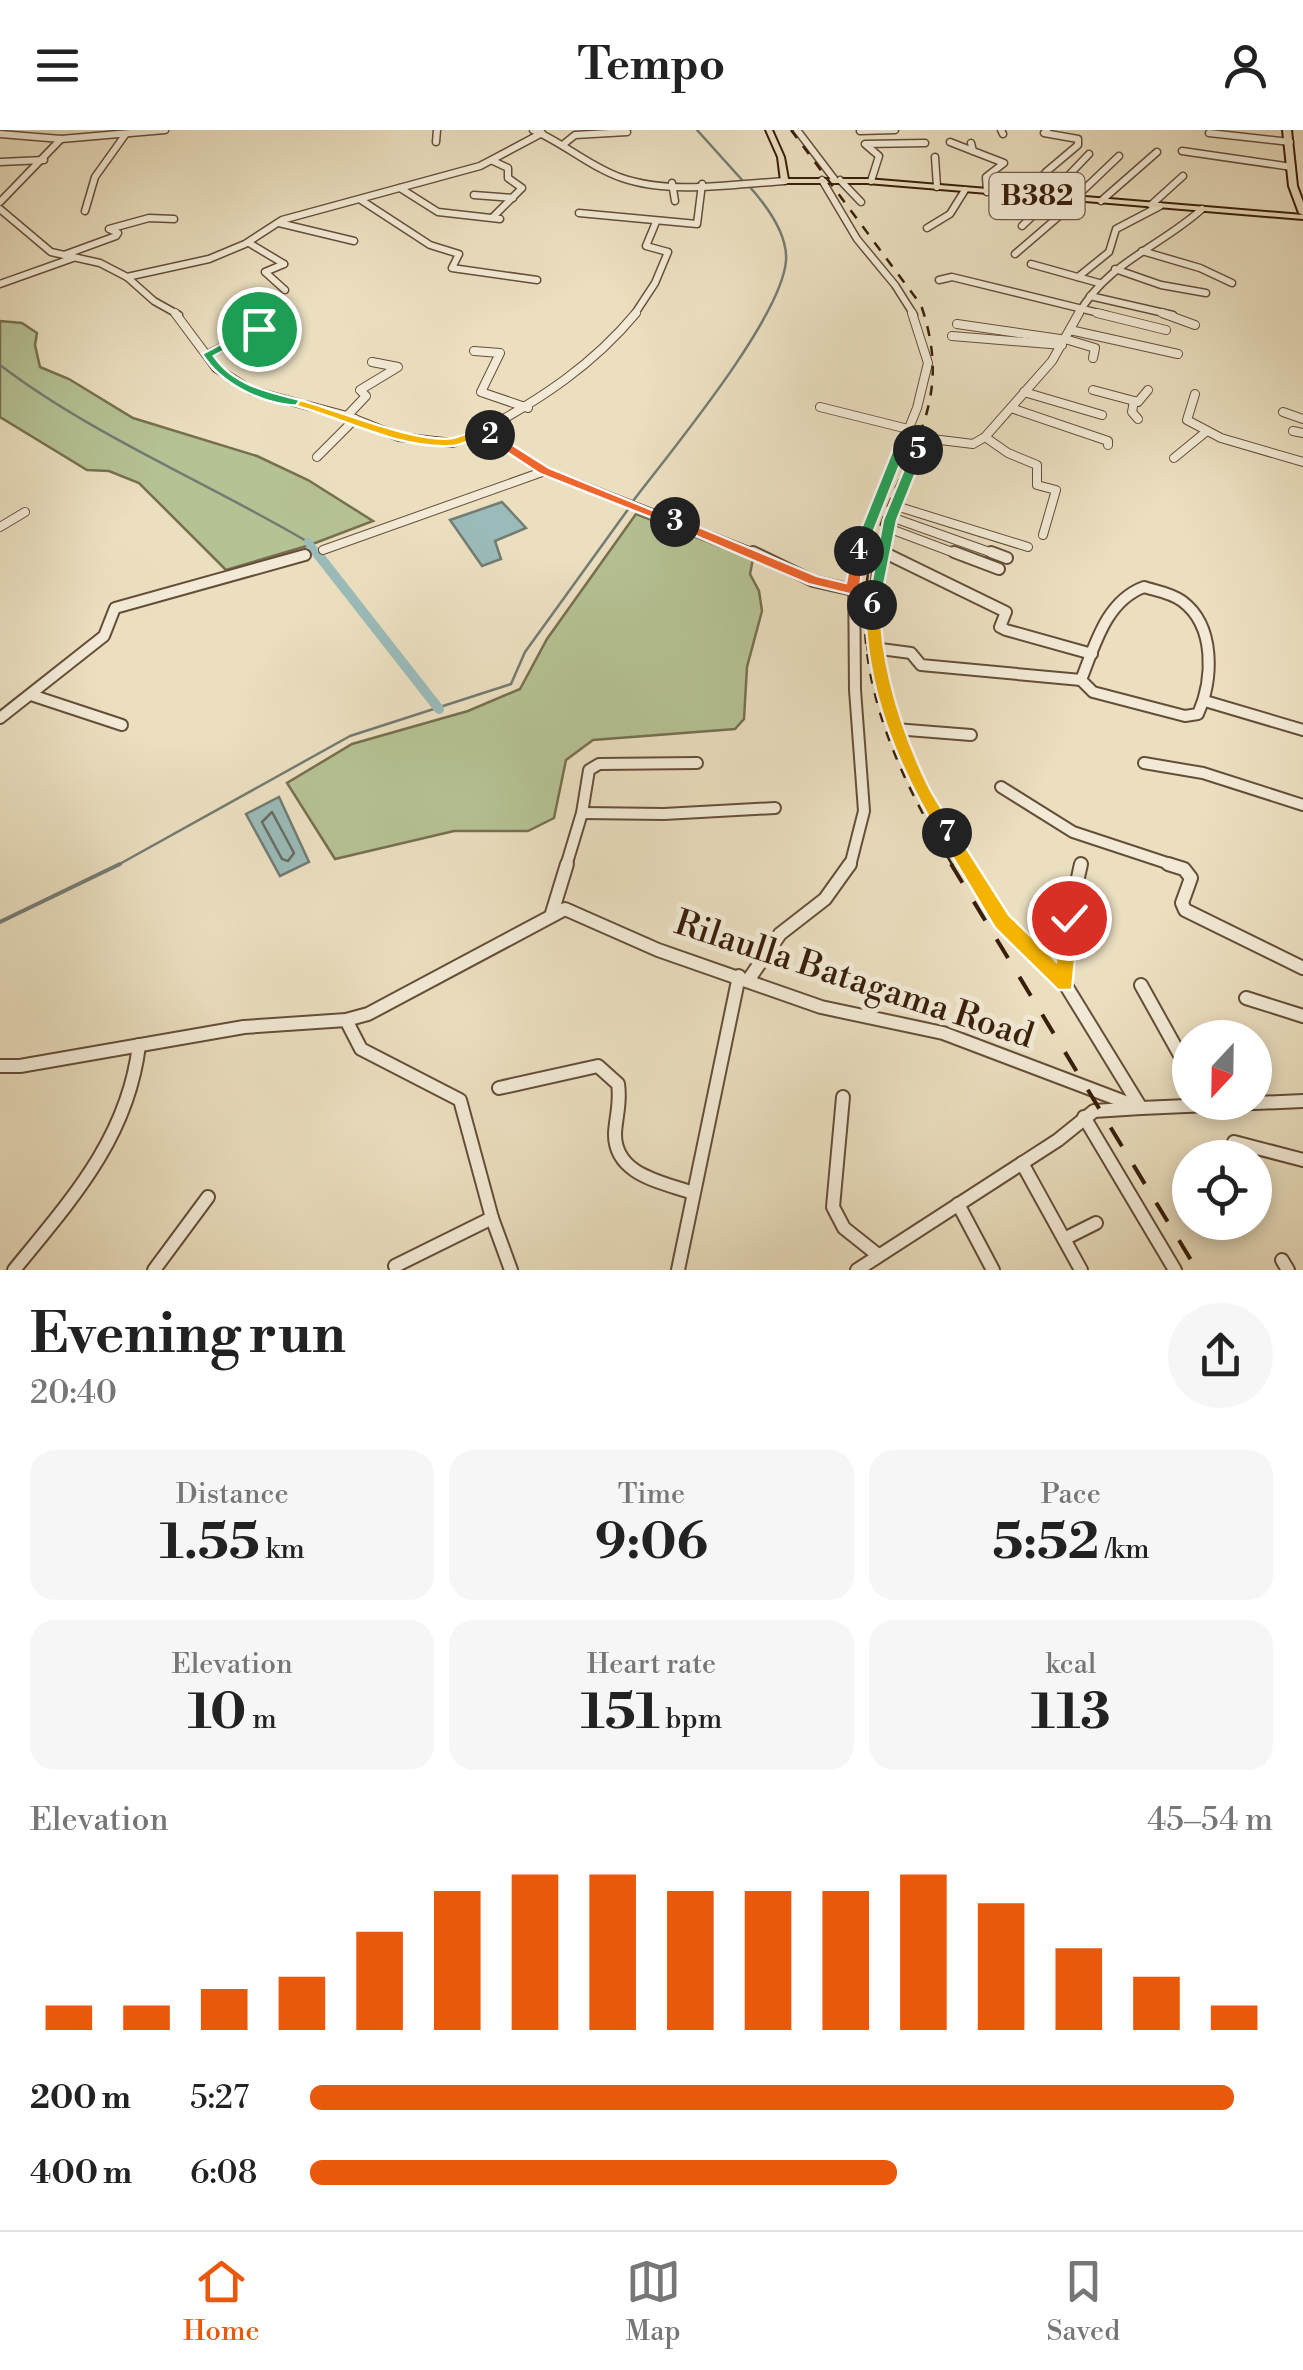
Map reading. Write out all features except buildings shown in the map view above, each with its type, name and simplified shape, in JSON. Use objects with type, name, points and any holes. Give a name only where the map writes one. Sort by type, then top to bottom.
[{"type":"highway","points":[[1290,130],[1303,197]]},
{"type":"highway","points":[[1290,130],[1297,171],[1292,186],[1303,215]]},
{"type":"main road","points":[[769,130],[781,158],[785,181]]},
{"type":"main road","name":"B382","points":[[785,181],[871,181],[1303,215]]},
{"type":"street","points":[[0,134],[61,139],[165,130]]},
{"type":"street","points":[[436,142],[437,130]]},
{"type":"street","points":[[532,130],[564,143],[621,178],[702,184],[785,181]]},
{"type":"street","points":[[564,143],[575,135],[627,132],[624,130]]},
{"type":"street","points":[[797,130],[838,180],[862,202]]},
{"type":"street","points":[[871,181],[880,156],[865,144],[860,131],[895,130]]},
{"type":"street","points":[[1028,195],[1046,172],[1078,145],[1078,139],[1044,133],[1047,130]]},
{"type":"street","points":[[127,276],[203,264],[249,243],[279,223],[494,161],[542,133]]},
{"type":"street","points":[[1209,133],[1290,142]]},
{"type":"street","points":[[85,211],[95,176],[124,135]]},
{"type":"street","points":[[61,139],[44,160],[6,192],[0,206],[38,244],[100,263],[127,276],[154,301],[180,316],[216,368],[252,391],[351,417],[399,436],[453,443],[528,408],[588,366],[658,283],[668,252],[646,246],[656,222]]},
{"type":"street","points":[[950,142],[1004,162],[986,177],[987,192]]},
{"type":"street","points":[[865,144],[925,143]]},
{"type":"street","points":[[1182,151],[1297,171]]},
{"type":"street","points":[[1101,201],[1158,152]]},
{"type":"street","points":[[1022,226],[1089,154]]},
{"type":"street","points":[[1015,254],[1119,156]]},
{"type":"street","points":[[935,157],[936,187]]},
{"type":"street","points":[[0,162],[44,160]]},
{"type":"street","points":[[400,188],[438,212],[497,217],[522,188],[508,178],[508,168],[494,161]]},
{"type":"street","points":[[1078,276],[1108,252],[1116,230],[1156,206],[1182,176]]},
{"type":"street","points":[[678,1270],[692,1193],[744,977],[780,934],[825,899],[849,870],[864,811],[854,566],[917,408],[928,363],[916,319],[858,239],[822,180]]},
{"type":"street","points":[[672,183],[675,201]]},
{"type":"street","points":[[579,213],[697,224],[702,184]]},
{"type":"street","points":[[927,228],[950,214],[965,190]]},
{"type":"street","points":[[474,195],[514,198]]},
{"type":"street","points":[[361,200],[430,244],[459,254],[452,268],[536,280]]},
{"type":"street","points":[[820,406],[924,438],[973,444],[986,437],[1024,392],[1066,338],[1079,310],[1099,283],[1114,269],[1183,228],[1202,208]]},
{"type":"street","points":[[0,284],[118,233],[109,230],[132,222],[174,219]]},
{"type":"street","points":[[279,223],[354,241]]},
{"type":"street","points":[[249,243],[284,264],[265,272],[285,290]]},
{"type":"street","points":[[1142,251],[1200,268],[1232,283]]},
{"type":"street","points":[[1032,264],[1099,283]]},
{"type":"street","points":[[1114,269],[1206,293]]},
{"type":"street","points":[[939,280],[952,277],[1166,330]]},
{"type":"street","points":[[1090,296],[1184,318],[1194,324]]},
{"type":"street","points":[[958,324],[1178,354]]},
{"type":"street","points":[[208,354],[259,329]]},
{"type":"street","points":[[952,336],[1066,338],[1094,348],[1093,358]]},
{"type":"street","points":[[474,352],[500,353],[480,392],[528,408]]},
{"type":"street","points":[[316,457],[366,396],[360,390],[398,367],[372,362]]},
{"type":"street","points":[[1083,408],[1094,387],[1134,401],[1144,400],[1148,390]]},
{"type":"street","points":[[1024,392],[1102,415]]},
{"type":"street","points":[[1195,394],[1187,420],[1207,431],[1303,462]]},
{"type":"street","points":[[1134,401],[1132,412],[1138,419]]},
{"type":"street","points":[[1011,408],[1108,441],[1108,445]]},
{"type":"street","points":[[1284,412],[1303,419]]},
{"type":"street","points":[[482,431],[545,471],[770,559],[813,580],[853,590]]},
{"type":"street","points":[[1174,458],[1207,431]]},
{"type":"street","points":[[986,437],[1008,454],[1038,465],[1037,485],[1056,490],[1042,535]]},
{"type":"street","points":[[857,1270],[1058,1140],[1094,1111],[1141,1108],[1065,984],[1002,922],[922,793],[895,730],[873,648],[870,621],[892,517],[924,438]]},
{"type":"street","points":[[324,550],[545,471]]},
{"type":"street","points":[[0,527],[25,512]]},
{"type":"street","points":[[892,517],[1028,547]]},
{"type":"street","points":[[892,517],[1008,558]]},
{"type":"street","points":[[892,517],[999,569]]},
{"type":"street","points":[[882,552],[1006,612],[1000,626],[1006,630],[1092,654]]},
{"type":"street","points":[[0,718],[104,636],[115,608],[305,556]]},
{"type":"street","points":[[873,648],[911,653],[920,666],[1081,680],[1092,692],[1184,716],[1198,714],[1205,701],[1206,641],[1198,616],[1174,597],[1144,586],[1134,588],[1117,604],[1081,680]]},
{"type":"street","points":[[31,695],[122,725]]},
{"type":"street","points":[[1205,701],[1303,730]]},
{"type":"street","points":[[895,730],[972,736]]},
{"type":"street","points":[[1144,763],[1203,773],[1303,806]]},
{"type":"street","points":[[0,1066],[20,1066],[244,1027],[346,1020],[368,1014],[552,913],[582,813],[589,770],[599,764],[697,764]]},
{"type":"street","points":[[1001,786],[1073,832],[1184,869],[1191,878],[1182,903],[1185,910],[1303,968]]},
{"type":"street","points":[[582,813],[775,808]]},
{"type":"street","points":[[1065,984],[1069,918],[1081,864]]},
{"type":"street","name":"Rilaulla Batagama Road","points":[[552,913],[574,911],[658,950],[821,1007],[943,1033],[1141,1108],[1172,1106]]},
{"type":"street","points":[[1140,985],[1172,1042]]},
{"type":"street","points":[[1246,998],[1303,1016]]},
{"type":"street","points":[[346,1020],[356,1044],[369,1056],[430,1082],[460,1100],[492,1218],[511,1270]]},
{"type":"street","points":[[14,1270],[95,1169],[120,1131],[138,1072],[139,1046]]},
{"type":"street","points":[[499,1088],[598,1066],[612,1072],[620,1084],[616,1144],[621,1159],[633,1170],[692,1193]]},
{"type":"street","points":[[843,1097],[844,1120],[832,1200],[834,1216],[878,1255]]},
{"type":"street","name":"Rilaulla Batagama Road","points":[[1272,1103],[1303,1102]]},
{"type":"street","points":[[1084,1117],[1175,1270]]},
{"type":"street","points":[[1272,1152],[1303,1160]]},
{"type":"street","points":[[1022,1163],[1081,1270]]},
{"type":"street","points":[[154,1270],[208,1197]]},
{"type":"street","points":[[958,1204],[993,1270]]},
{"type":"street","points":[[395,1266],[492,1218]]},
{"type":"street","points":[[1064,1238],[1096,1222]]},
{"type":"green space","points":[[0,321],[22,323],[37,333],[35,345],[40,367],[69,379],[133,418],[257,456],[308,480],[373,521],[226,570],[139,483],[109,471],[87,470],[0,417]]},
{"type":"green space","points":[[636,514],[753,559],[750,574],[759,591],[762,611],[747,667],[744,719],[735,729],[593,740],[566,760],[554,818],[528,831],[454,831],[335,859],[287,783],[352,744],[468,711],[520,689],[547,639]]},
{"type":"water","points":[[502,502],[526,528],[495,541],[501,559],[482,566],[450,520]]},
{"type":"water","points":[[279,797],[309,862],[280,876],[246,814]]},
{"type":"waterway","points":[[697,130],[743,181]]},
{"type":"waterway","points":[[633,501],[722,384],[780,286],[786,261],[780,230],[749,186]]},
{"type":"waterway","points":[[0,365],[111,436],[308,542]]},
{"type":"waterway","points":[[117,865],[350,736],[511,684],[525,652],[629,508]]},
{"type":"waterway","points":[[308,542],[318,555]]},
{"type":"waterway","points":[[316,552],[439,709]]},
{"type":"waterway","points":[[0,922],[117,865]]},
{"type":"railway","points":[[791,130],[921,305],[931,343],[933,375],[929,405],[873,550],[865,634],[871,675],[895,755],[953,866]]},
{"type":"railway","points":[[951,864],[1197,1270]]},
{"type":"route","points":[[259,329],[208,354],[216,368],[252,391],[347,416],[399,436],[453,443],[482,431],[545,471],[770,559],[813,580],[853,590],[854,566],[905,434],[924,438],[890,520],[876,577],[870,621],[881,685],[922,793],[1002,922],[1065,984],[1063,966],[1069,918]]}]
